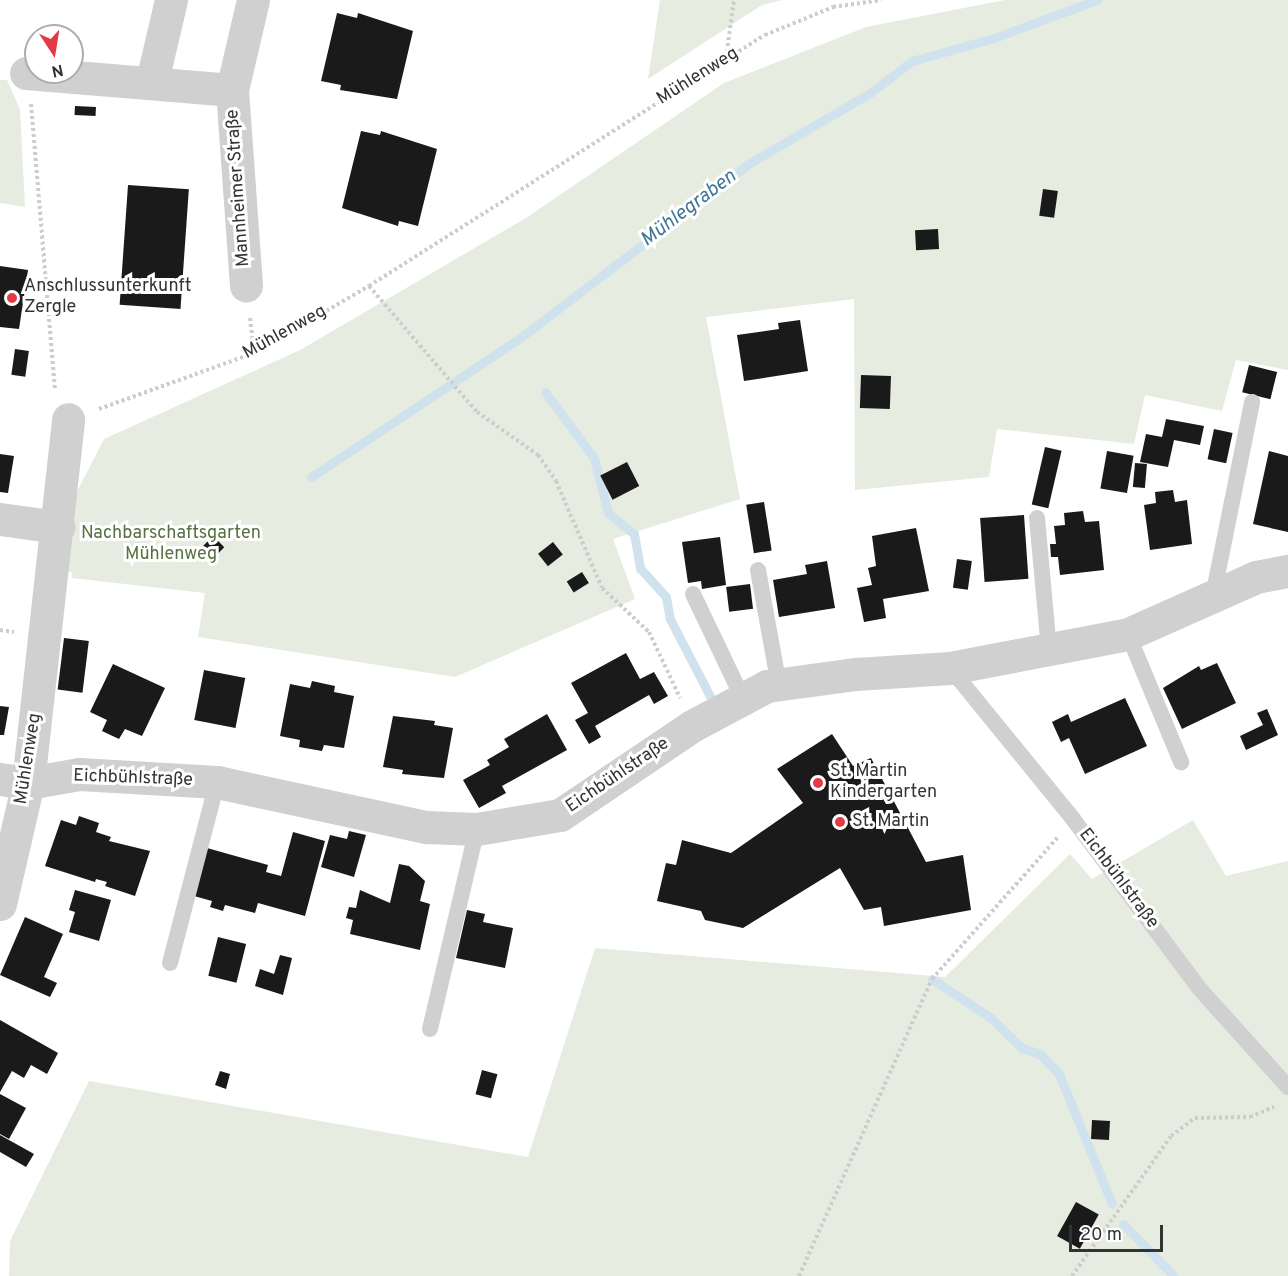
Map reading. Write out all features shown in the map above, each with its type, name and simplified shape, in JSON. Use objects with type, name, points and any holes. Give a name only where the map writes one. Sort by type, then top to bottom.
[{"type":"street","points":[[152,81],[171,0]]},
{"type":"street","name":"Mannheimer Straße","points":[[246,286],[232,90],[253,0]]},
{"type":"street","name":"Mannheimer Straße","points":[[84,77],[232,90]]},
{"type":"street","name":"Mühlenweg","points":[[0,904],[14,781],[58,526],[68,419]]},
{"type":"street","points":[[0,519],[58,526]]},
{"type":"street","name":"Eichbühlstraße","points":[[14,781],[79,774],[217,782],[426,827],[477,829],[560,815],[692,726],[767,686],[856,674],[950,668],[1128,634],[1256,577],[1288,571]]},
{"type":"lane","points":[[1213,596],[1252,402]]},
{"type":"lane","points":[[1037,519],[1049,649]]},
{"type":"lane","points":[[758,570],[779,685]]},
{"type":"lane","points":[[693,594],[743,699]]},
{"type":"lane","points":[[1128,634],[1181,762]]},
{"type":"lane","name":"Eichbühlstraße","points":[[950,668],[1073,819],[1198,987],[1285,1094]]},
{"type":"lane","points":[[170,963],[217,782]]},
{"type":"lane","points":[[430,1029],[477,829]]},
{"type":"path","points":[[726,59],[735,0]]},
{"type":"path","name":"Mühlenweg","points":[[68,419],[254,353],[369,286],[765,35],[833,7],[881,0]]},
{"type":"path","points":[[27,84],[54,387],[68,419]]},
{"type":"path","points":[[369,286],[474,408],[538,455],[556,481],[602,588],[649,632],[692,726]]},
{"type":"path","points":[[799,1276],[932,979],[1073,819]]},
{"type":"path","points":[[1072,1276],[1171,1136],[1195,1118],[1251,1117],[1269,1113],[1285,1094]]},
{"type":"green space","points":[[660,0],[782,0],[762,5],[648,79]]},
{"type":"green space","name":"Nachbarschaftsgarten Mühlenweg","points":[[1005,0],[1288,0],[1288,370],[1236,360],[1222,411],[1145,395],[1134,444],[997,429],[989,477],[855,490],[854,299],[706,317],[740,499],[613,539],[635,599],[455,677],[198,637],[205,593],[72,578],[72,572],[63,571],[68,509],[104,439],[300,350],[526,218],[724,83],[866,27]]},
{"type":"green space","points":[[0,80],[7,80],[20,109],[25,207],[0,203]]},
{"type":"green space","points":[[1193,820],[1226,876],[1288,861],[1288,1276],[9,1276],[10,1241],[89,1081],[528,1157],[595,948],[945,977],[1070,854],[1092,879]]},
{"type":"building","points":[[337,13],[357,18],[358,13],[413,31],[397,99],[340,90],[341,85],[321,81]]},
{"type":"building","points":[[75,106],[96,107],[96,116],[75,115]]},
{"type":"building","points":[[361,131],[380,135],[381,131],[437,149],[418,226],[399,221],[398,226],[342,208]]},
{"type":"building","points":[[128,185],[189,189],[180,309],[120,305]]},
{"type":"building","points":[[1043,189],[1058,191],[1054,218],[1039,216]]},
{"type":"building","points":[[938,229],[939,249],[916,250],[915,230]]},
{"type":"building","name":"Anschlussunterkunft Zergle","points":[[0,266],[28,270],[19,329],[0,327]]},
{"type":"building","points":[[800,320],[808,371],[744,381],[737,335],[779,329],[778,323]]},
{"type":"building","points":[[15,349],[29,351],[25,377],[11,375]]},
{"type":"building","points":[[1249,365],[1277,372],[1270,399],[1242,392]]},
{"type":"building","points":[[861,375],[891,376],[890,409],[860,408]]},
{"type":"building","points":[[1166,419],[1204,426],[1200,445],[1174,440],[1168,467],[1140,462],[1146,434],[1162,437]]},
{"type":"building","points":[[1214,429],[1233,433],[1226,463],[1208,459]]},
{"type":"building","points":[[1045,447],[1062,451],[1048,508],[1032,504]]},
{"type":"building","points":[[1107,451],[1134,456],[1127,493],[1100,488]]},
{"type":"building","points":[[1269,451],[1288,456],[1288,532],[1253,524]]},
{"type":"building","points":[[0,454],[14,456],[8,493],[0,492]]},
{"type":"building","points":[[627,462],[639,486],[613,500],[600,476]]},
{"type":"building","points":[[1135,463],[1147,464],[1145,488],[1133,487]]},
{"type":"building","points":[[1173,490],[1175,502],[1187,500],[1192,544],[1150,550],[1144,505],[1156,503],[1155,492]]},
{"type":"building","points":[[764,502],[772,550],[754,553],[746,505]]},
{"type":"building","points":[[1083,511],[1085,522],[1099,521],[1104,570],[1060,575],[1058,557],[1051,557],[1050,544],[1056,544],[1054,526],[1065,525],[1064,513]]},
{"type":"building","points":[[1024,515],[1028,579],[985,582],[980,518]]},
{"type":"building","points":[[916,528],[929,591],[883,599],[886,618],[864,622],[857,588],[872,585],[868,568],[876,566],[872,536]]},
{"type":"building","points":[[213,536],[224,547],[211,561],[200,549]]},
{"type":"building","points":[[720,537],[726,585],[702,589],[701,581],[688,583],[682,542]]},
{"type":"building","points":[[553,542],[563,555],[548,566],[538,554]]},
{"type":"building","points":[[957,559],[972,561],[968,590],[953,588]]},
{"type":"building","points":[[827,561],[835,608],[779,617],[773,580],[807,574],[805,565]]},
{"type":"building","points":[[582,572],[589,583],[574,593],[567,582]]},
{"type":"building","points":[[750,584],[753,609],[729,612],[726,587]]},
{"type":"building","points":[[64,638],[89,641],[82,693],[58,690]]},
{"type":"building","points":[[626,653],[640,679],[654,672],[668,696],[654,704],[649,695],[595,726],[601,737],[589,744],[575,720],[588,713],[571,683]]},
{"type":"building","points":[[1217,663],[1236,703],[1182,729],[1163,688],[1199,666],[1201,670]]},
{"type":"building","points":[[113,664],[165,688],[142,736],[125,729],[119,739],[102,731],[107,720],[90,712]]},
{"type":"building","points":[[204,670],[245,678],[235,728],[194,720]]},
{"type":"building","points":[[312,681],[335,686],[334,692],[354,696],[344,748],[324,745],[322,751],[299,747],[300,740],[280,736],[290,684],[310,688]]},
{"type":"building","points":[[1125,698],[1147,746],[1085,774],[1069,738],[1061,742],[1052,722],[1068,714],[1071,722]]},
{"type":"building","points":[[0,706],[9,707],[4,735],[0,735]]},
{"type":"building","points":[[1267,709],[1278,735],[1246,750],[1240,736],[1263,725],[1257,713]]},
{"type":"building","points":[[547,714],[567,750],[502,786],[506,793],[479,808],[463,780],[490,765],[487,760],[509,747],[504,739]]},
{"type":"building","points":[[393,716],[435,721],[434,725],[453,728],[444,778],[402,774],[403,770],[383,767]]},
{"type":"building","name":"St. Martin","points":[[832,734],[853,766],[871,758],[926,862],[963,855],[971,910],[884,926],[881,907],[864,910],[840,868],[743,928],[705,920],[701,911],[657,901],[666,863],[676,865],[682,840],[731,853],[803,803],[777,769]]},
{"type":"building","points":[[79,816],[99,823],[96,832],[111,837],[109,841],[150,851],[135,896],[105,886],[107,882],[96,879],[95,882],[45,866],[61,820],[76,825]]},
{"type":"building","points":[[349,831],[366,835],[354,877],[321,867],[330,835],[347,839]]},
{"type":"building","points":[[293,832],[325,841],[305,916],[258,903],[255,913],[225,905],[223,911],[210,907],[212,901],[194,896],[207,848],[268,865],[266,872],[281,876]]},
{"type":"building","points":[[399,864],[409,866],[425,881],[420,901],[430,904],[420,950],[350,934],[353,920],[346,918],[349,907],[356,908],[360,890],[390,903]]},
{"type":"building","points":[[75,890],[111,900],[99,941],[69,932],[75,912],[69,910]]},
{"type":"building","points":[[467,910],[485,914],[483,922],[513,928],[505,968],[456,958]]},
{"type":"building","points":[[25,917],[63,934],[44,977],[57,983],[50,997],[0,975]]},
{"type":"building","points":[[218,937],[246,944],[236,983],[208,976]]},
{"type":"building","points":[[280,955],[292,958],[283,995],[255,986],[260,969],[274,974]]},
{"type":"building","points":[[0,1020],[58,1053],[47,1074],[31,1065],[24,1078],[12,1071],[0,1092]]},
{"type":"building","points":[[482,1070],[497,1074],[491,1098],[476,1094]]},
{"type":"building","points":[[220,1071],[230,1074],[226,1089],[215,1085]]},
{"type":"building","points":[[0,1094],[26,1108],[9,1139],[0,1134]]},
{"type":"building","points":[[1092,1120],[1110,1121],[1109,1140],[1091,1139]]},
{"type":"building","points":[[0,1135],[34,1154],[26,1167],[0,1152]]},
{"type":"building","points":[[1076,1202],[1099,1215],[1080,1249],[1057,1236]]},
{"type":"waterway","name":"Mühlegraben","points":[[311,477],[516,341],[748,164],[870,93],[912,61],[994,38],[1097,0]]},
{"type":"waterway","points":[[545,392],[594,458],[608,513],[634,534],[640,568],[666,597],[670,619],[712,700]]},
{"type":"waterway","points":[[932,979],[991,1018],[1022,1048],[1040,1054],[1059,1074],[1112,1204]]},
{"type":"waterway","points":[[1123,1224],[1174,1276]]},
{"type":"place","name":"Anschlussunterkunft Zergle","points":[[12,298]]},
{"type":"place","name":"St. Martin Kindergarten","points":[[818,783]]},
{"type":"place","name":"St. Martin","points":[[840,822]]}]
